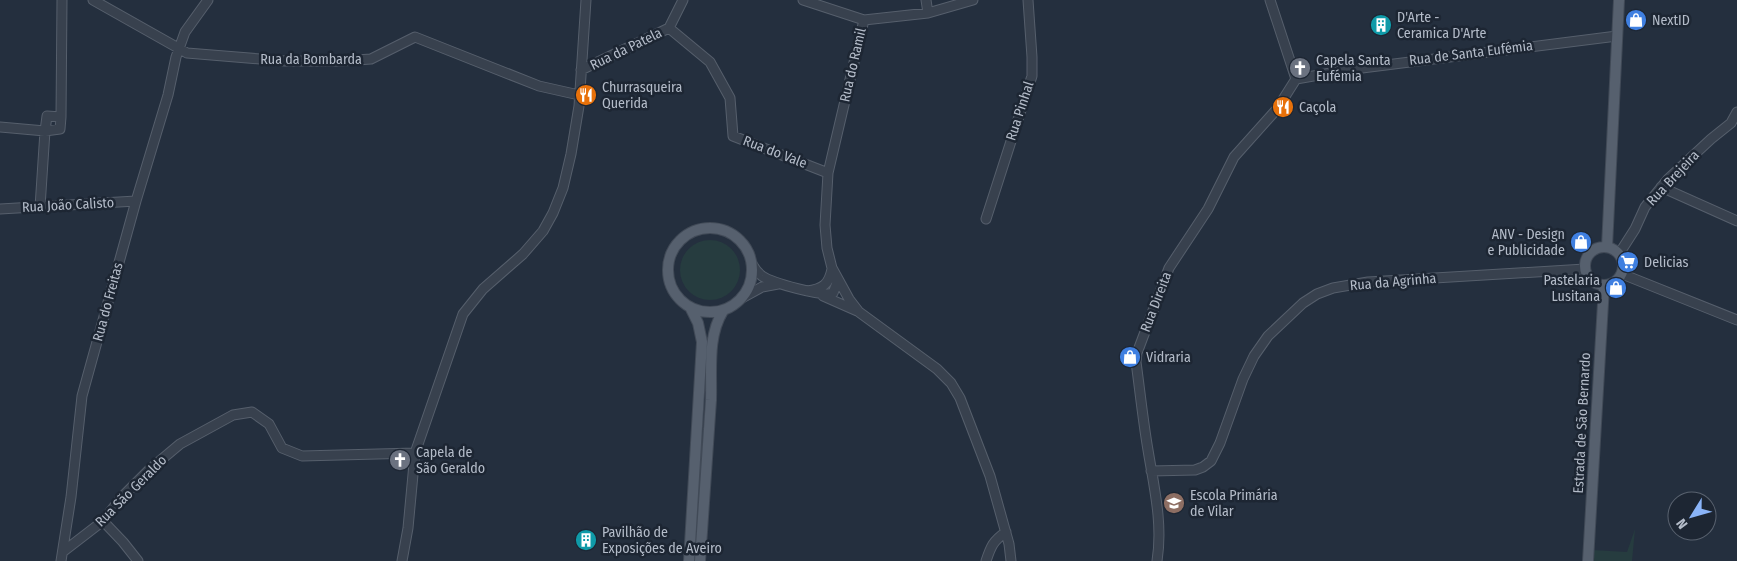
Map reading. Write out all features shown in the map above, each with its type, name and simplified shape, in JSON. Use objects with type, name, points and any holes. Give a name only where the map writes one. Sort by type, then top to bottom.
[{"type":"main road","points":[[1607,247],[1619,0]]},
{"type":"main road","points":[[719,228],[731,233],[741,241],[748,252],[752,264],[752,277],[749,288],[742,298],[733,306],[722,310],[706,312],[690,307],[681,300],[669,281],[669,259],[674,247],[683,237],[700,229],[719,228]]},
{"type":"main road","points":[[1607,247],[1620,254],[1624,264],[1622,274],[1615,283],[1604,286],[1598,285],[1590,279],[1585,269],[1585,263],[1591,252],[1607,247]]},
{"type":"main road","name":"Estrada de São Bernardo","points":[[1588,561],[1604,286]]},
{"type":"main road","points":[[689,561],[702,342],[698,323],[690,307]]},
{"type":"main road","points":[[700,561],[712,386],[713,334],[722,310]]},
{"type":"street","points":[[0,127],[45,131],[60,129],[62,117],[62,0]]},
{"type":"street","name":"Rua da Bombarda","points":[[93,0],[187,53],[285,61],[371,59],[415,37],[539,86],[580,95]]},
{"type":"street","name":"Rua do Freitas","points":[[61,561],[64,551],[82,396],[136,201],[168,95],[179,48],[185,32],[208,0]]},
{"type":"street","points":[[402,561],[408,528],[415,452],[463,314],[483,289],[523,254],[543,231],[563,188],[571,154],[580,95],[586,0]]},
{"type":"street","name":"Rua da Patela","points":[[582,70],[669,28],[683,0]]},
{"type":"street","points":[[803,0],[864,20]]},
{"type":"street","points":[[926,0],[928,13]]},
{"type":"street","name":"Rua do Ramil","points":[[859,312],[849,299],[832,268],[827,248],[825,225],[828,173],[864,20],[928,13],[973,0]]},
{"type":"street","name":"Rua Pinhal","points":[[986,219],[1032,76],[1028,0]]},
{"type":"street","points":[[1270,0],[1296,79]]},
{"type":"street","name":"Rua do Vale","points":[[669,28],[710,62],[730,98],[734,136],[828,173]]},
{"type":"street","name":"Rua de Santa Eufémia","points":[[1296,79],[1374,66],[1617,36]]},
{"type":"street","name":"Rua Direita","points":[[1157,561],[1160,543],[1158,510],[1136,358],[1169,268],[1208,209],[1234,157],[1277,109],[1296,79]]},
{"type":"street","name":"Rua Brejeira","points":[[1620,254],[1635,229],[1645,207],[1661,188],[1711,138],[1731,123],[1737,112]]},
{"type":"street","points":[[40,206],[47,116],[62,117]]},
{"type":"street","points":[[1661,188],[1737,221]]},
{"type":"street","name":"Rua João Calisto","points":[[0,209],[136,201]]},
{"type":"street","points":[[752,264],[763,277],[778,284],[811,292],[859,312],[928,362],[951,384],[967,414],[990,476],[1006,532],[1011,561]]},
{"type":"street","points":[[811,292],[824,286],[830,278],[832,268]]},
{"type":"street","name":"Rua da Agrinha","points":[[1151,470],[1195,470],[1211,461],[1220,443],[1242,379],[1254,356],[1268,336],[1303,303],[1317,294],[1333,288],[1368,282],[1585,269]]},
{"type":"street","points":[[1622,274],[1737,320]]},
{"type":"street","points":[[742,298],[762,287],[778,284]]},
{"type":"street","name":"Rua São Geraldo","points":[[64,551],[103,521],[121,498],[149,470],[180,444],[233,415],[252,412],[269,424],[282,448],[302,456],[415,452]]},
{"type":"street","points":[[103,521],[138,561]]},
{"type":"street","points":[[986,561],[995,540],[1006,532]]},
{"type":"green space","points":[[710,240],[726,245],[731,249],[735,254],[740,270],[735,286],[731,291],[726,295],[710,300],[694,295],[689,291],[685,286],[680,270],[685,254],[689,249],[694,245]]},
{"type":"green space","points":[[1635,529],[1632,561],[1592,561],[1592,550],[1627,552]]},
{"type":"place","name":"NextID","points":[[1636,20]]},
{"type":"place","name":"D'Arte - Ceramica D'Arte","points":[[1381,25]]},
{"type":"place","name":"Capela Santa Eufémia","points":[[1300,68]]},
{"type":"place","name":"Churrasqueira Querida","points":[[586,95]]},
{"type":"place","name":"Caçola","points":[[1283,107]]},
{"type":"place","name":"ANV - Design e Publicidade","points":[[1581,242]]},
{"type":"place","name":"Delicias","points":[[1628,262]]},
{"type":"place","name":"Pastelaria Lusitana","points":[[1616,288]]},
{"type":"place","name":"Vidraria","points":[[1130,357]]},
{"type":"place","name":"Capela de São Geraldo","points":[[400,460]]},
{"type":"place","name":"Escola Primária de Vilar","points":[[1174,503]]},
{"type":"place","name":"Pavilhão de Exposições de Aveiro","points":[[586,540]]}]
